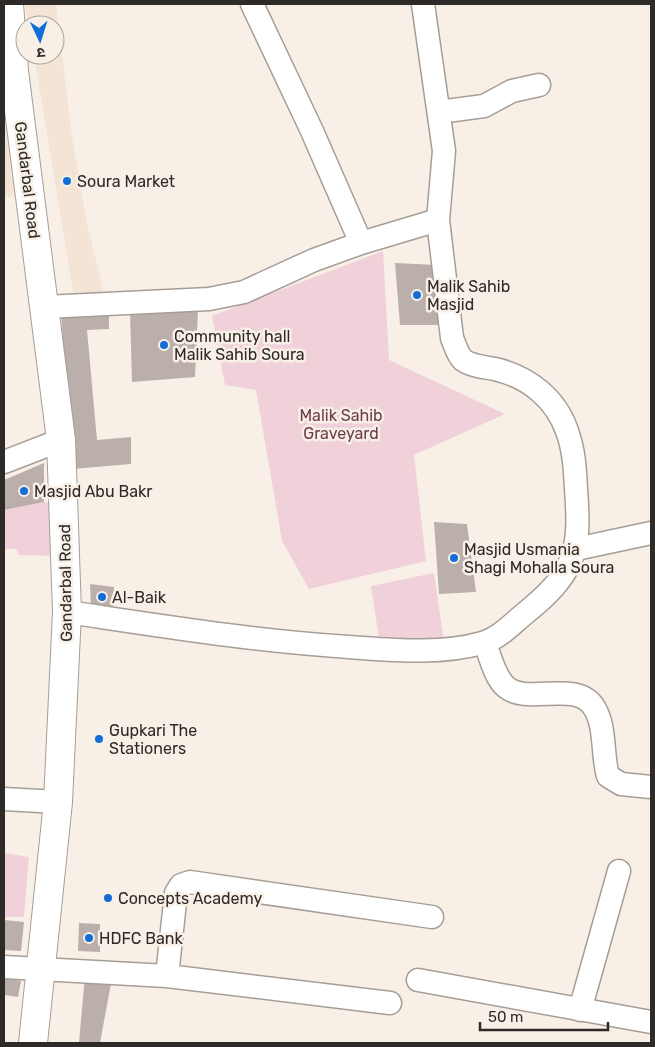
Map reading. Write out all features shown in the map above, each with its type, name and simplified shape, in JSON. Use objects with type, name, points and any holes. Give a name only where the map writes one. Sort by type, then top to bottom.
[{"type":"main road","name":"Gandarbal Road","points":[[9,4],[9,72],[45,307],[61,440],[68,612],[58,802],[33,1043]]},
{"type":"street","points":[[252,4],[312,131],[360,243]]},
{"type":"street","points":[[68,612],[204,634],[325,646],[402,651],[455,649],[485,643],[500,633],[550,591],[572,561],[576,549],[579,525],[574,452],[559,411],[544,394],[523,380],[503,371],[467,363],[462,358],[452,338],[438,220],[444,152],[423,4]]},
{"type":"street","points":[[439,112],[484,106],[512,91],[539,84]]},
{"type":"street","points":[[45,307],[209,299],[244,292],[314,260],[360,243],[438,220]]},
{"type":"street","points":[[4,462],[61,440]]},
{"type":"street","points":[[576,549],[651,533]]},
{"type":"street","points":[[485,643],[501,682],[508,689],[516,692],[569,694],[588,701],[596,710],[608,776],[621,784],[651,787]]},
{"type":"street","points":[[4,799],[58,802]]},
{"type":"street","points":[[580,1010],[619,871]]},
{"type":"street","points":[[167,976],[176,893],[181,885],[190,882],[432,917]]},
{"type":"street","points":[[4,967],[167,976],[390,1003]]},
{"type":"street","points":[[418,980],[651,1022]]},
{"type":"shaded area","name":"Soura Market","points":[[25,4],[56,4],[57,15],[27,15]]},
{"type":"shaded area","points":[[4,52],[24,195],[4,197]]},
{"type":"shaded area","name":"Soura Market","points":[[36,65],[63,65],[72,137],[87,224],[104,294],[74,298]]},
{"type":"green space","name":"Malik Sahib Graveyard","points":[[383,251],[389,360],[505,414],[414,455],[426,561],[309,589],[282,541],[256,390],[225,385],[212,316]]},
{"type":"green space","points":[[44,502],[49,503],[53,556],[19,555],[16,549],[4,549],[4,510]]},
{"type":"green space","points":[[434,573],[444,642],[380,645],[371,586]]},
{"type":"green space","points":[[4,853],[29,857],[24,917],[4,917]]},
{"type":"building","name":"Malik Sahib Masjid","points":[[395,263],[436,265],[440,325],[400,325]]},
{"type":"building","points":[[109,310],[109,329],[87,330],[97,440],[131,437],[131,464],[72,469],[61,312]]},
{"type":"building","name":"Community hall Malik Sahib Soura","points":[[198,311],[195,377],[132,382],[130,312]]},
{"type":"building","name":"Masjid Abu Bakr","points":[[44,463],[44,502],[4,510],[4,480]]},
{"type":"building","name":"Masjid Usmania Shagi Mohalla Soura","points":[[434,522],[467,524],[476,592],[439,594]]},
{"type":"building","name":"Al-Baik","points":[[90,584],[114,587],[113,609],[91,607]]},
{"type":"building","points":[[4,920],[24,922],[21,951],[4,950]]},
{"type":"building","name":"HDFC Bank","points":[[79,923],[100,924],[100,952],[78,951]]},
{"type":"building","points":[[85,975],[112,978],[100,1043],[79,1043]]},
{"type":"building","points":[[4,978],[21,981],[18,997],[4,995]]},
{"type":"place","name":"Soura Market","points":[[67,181]]},
{"type":"place","name":"Malik Sahib Masjid","points":[[417,295]]},
{"type":"place","name":"Community hall Malik Sahib Soura","points":[[164,345]]},
{"type":"place","name":"Masjid Abu Bakr","points":[[24,491]]},
{"type":"place","name":"Masjid Usmania Shagi Mohalla Soura","points":[[454,558]]},
{"type":"place","name":"Al-Baik","points":[[102,597]]},
{"type":"place","name":"Gupkari The Stationers","points":[[99,739]]},
{"type":"place","name":"Concepts Academy","points":[[108,898]]},
{"type":"place","name":"HDFC Bank","points":[[89,938]]}]
